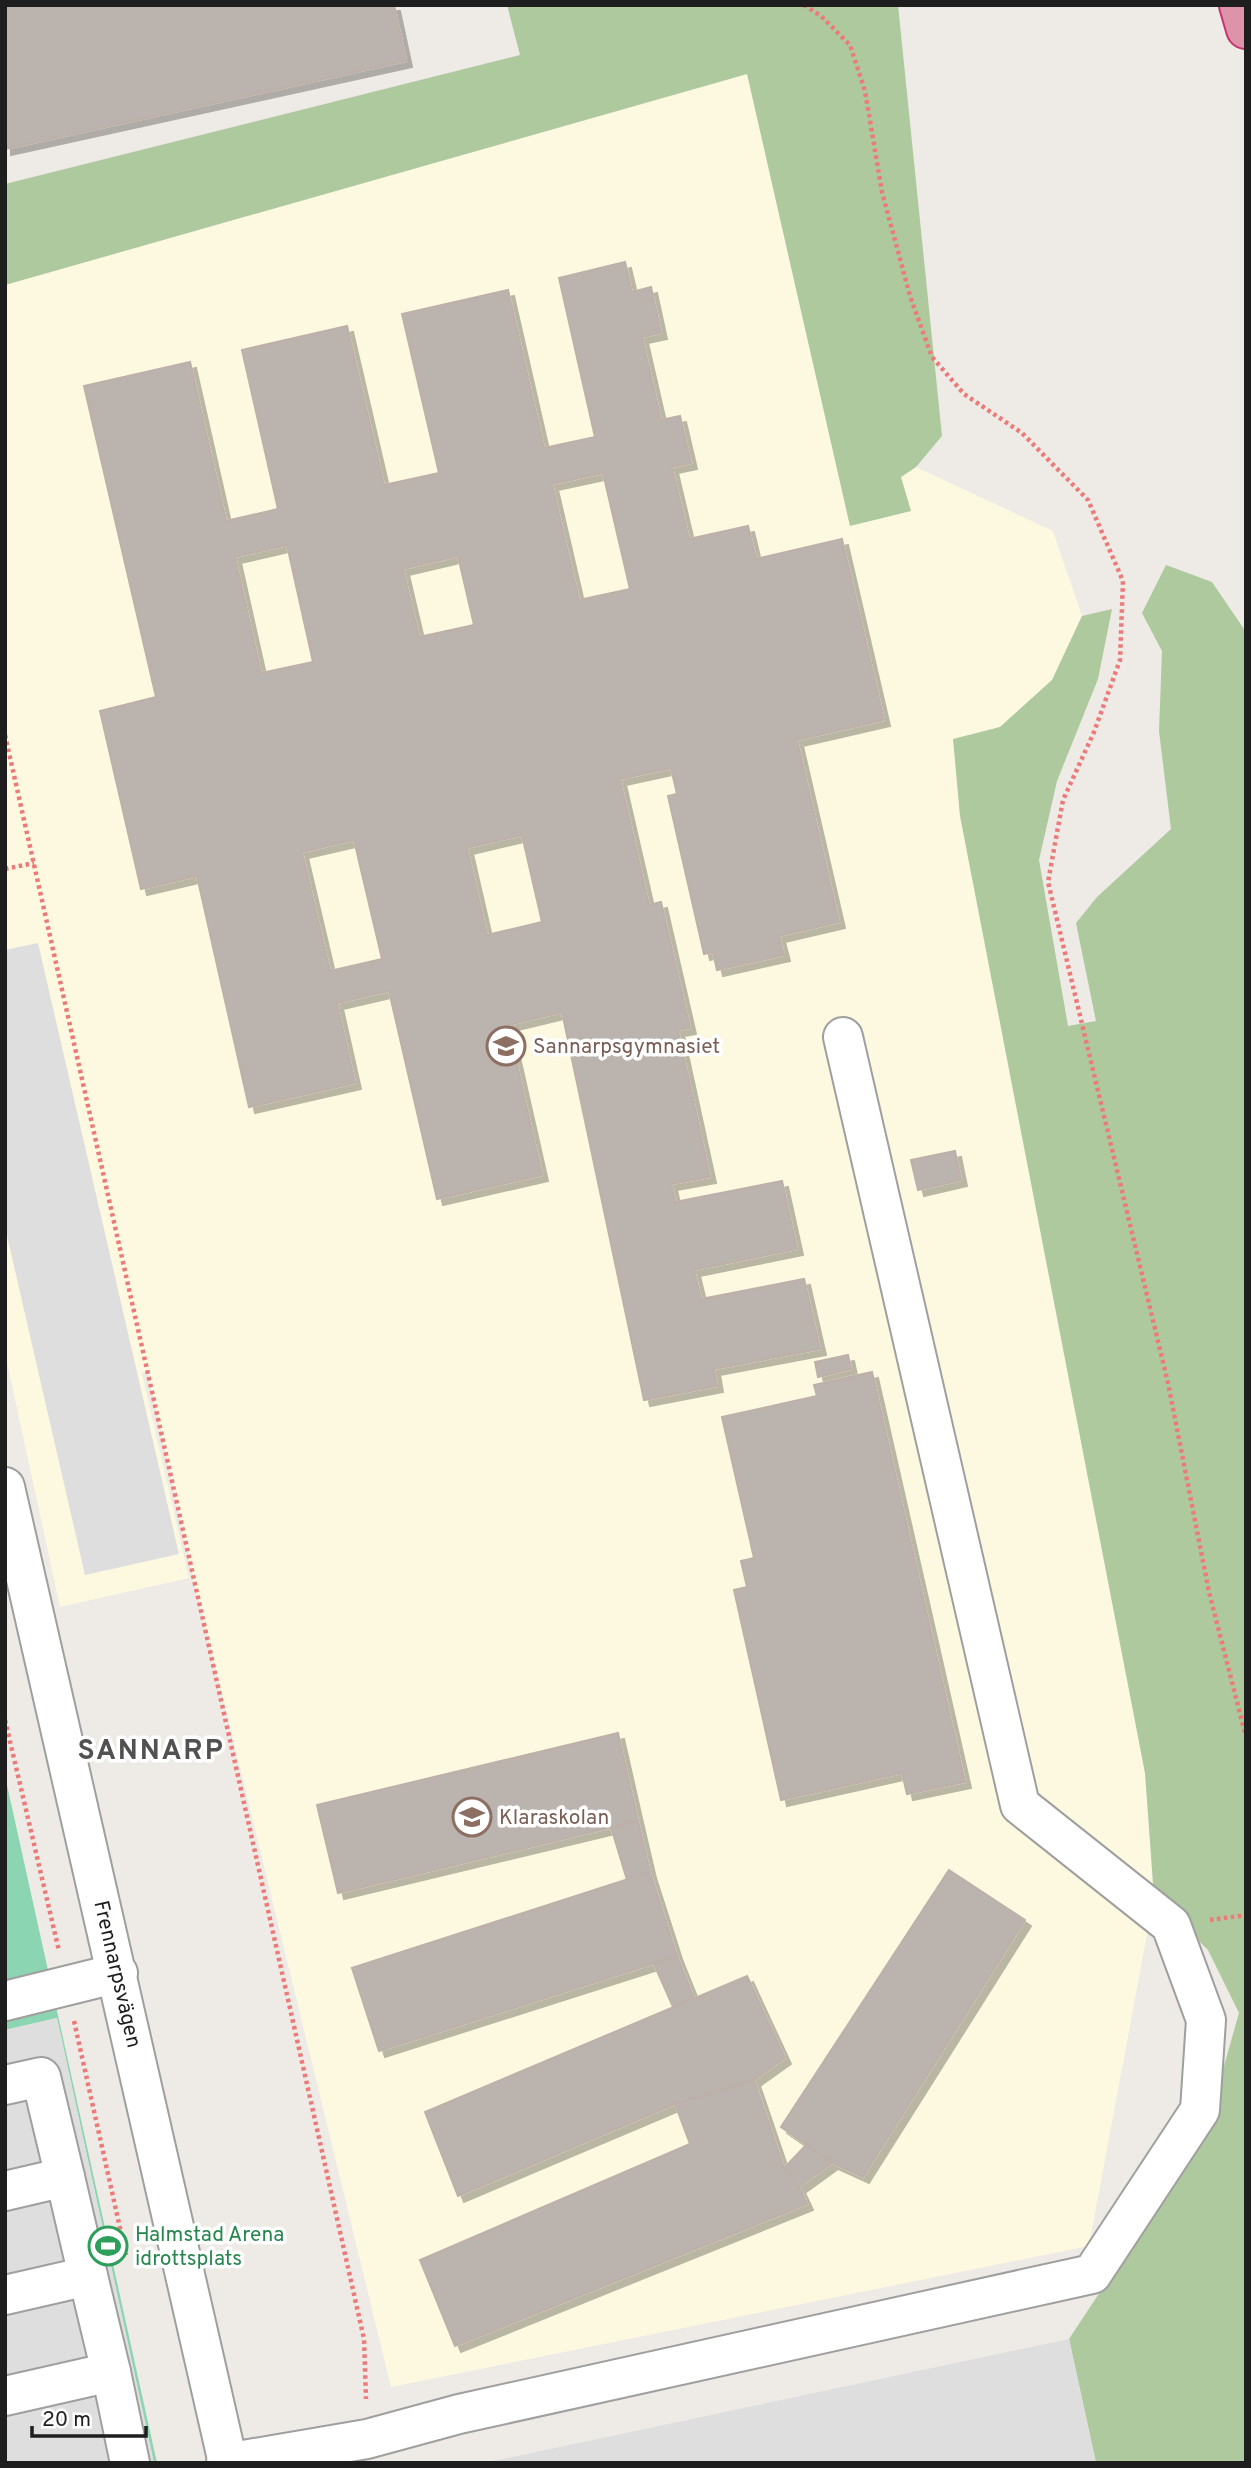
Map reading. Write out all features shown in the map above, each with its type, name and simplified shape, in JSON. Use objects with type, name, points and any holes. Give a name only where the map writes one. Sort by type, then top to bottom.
[{"type":"highway","points":[[1238,5],[1246,29]]},
{"type":"street","points":[[228,2463],[367,2439],[459,2414],[1092,2274],[1200,2110],[1206,2020],[1171,1925],[1020,1805],[843,1037]]},
{"type":"street","name":"Frennarpsvägen","points":[[5,1487],[228,2463]]},
{"type":"street","points":[[5,2001],[118,1973]]},
{"type":"street","points":[[5,2085],[41,2077],[130,2463]]},
{"type":"street","points":[[5,2191],[65,2177]]},
{"type":"street","points":[[5,2295],[88,2276]]},
{"type":"street","points":[[5,2396],[111,2372]]},
{"type":"path","points":[[804,5],[821,16],[850,45],[865,91],[882,192],[911,296],[932,358],[964,394],[1021,433],[1088,500],[1123,581],[1119,660],[1094,732],[1063,800],[1048,882],[1168,1383],[1209,1592],[1246,1737]]},
{"type":"path","points":[[5,735],[364,2339],[367,2439]]},
{"type":"path","points":[[5,869],[34,863]]},
{"type":"path","points":[[5,1720],[127,2258]]},
{"type":"shaded area","name":"Sannarpsgymnasiet","points":[[748,74],[850,526],[901,477],[916,467],[1053,531],[1082,616],[1052,680],[1000,727],[954,740],[1145,1773],[1154,1897],[1089,2246],[391,2387],[192,1571],[148,1372],[142,1373],[189,1578],[60,1607],[5,1353],[5,285]]},
{"type":"shaded area","points":[[38,943],[179,1554],[85,1575],[5,1227],[5,950]]},
{"type":"shaded area","points":[[57,2018],[154,2463],[5,2463],[5,2030]]},
{"type":"shaded area","points":[[1069,2339],[1096,2463],[484,2463]]},
{"type":"green space","points":[[507,5],[898,5],[942,436],[916,467],[901,477],[911,511],[850,526],[747,74],[5,285],[5,184],[520,55]]},
{"type":"green space","points":[[1166,565],[1212,582],[1246,632],[1246,2463],[1096,2463],[1069,2339],[1205,2133],[1239,2013],[1208,1950],[1154,1897],[1145,1773],[960,816],[953,739],[1000,727],[1052,680],[1082,616],[1112,609],[1098,679],[1057,781],[1039,860],[1068,1026],[1096,1021],[1076,923],[1097,897],[1171,829],[1159,731],[1162,651],[1142,613]]},
{"type":"green space","name":"Halmstad Arena idrottsplats","points":[[5,1776],[157,2463],[154,2463],[57,2018],[5,2030]]},
{"type":"building","points":[[5,5],[394,5],[406,61],[5,149]]},
{"type":"building","points":[[625,262],[632,292],[651,287],[661,333],[642,337],[661,420],[680,416],[691,463],[672,467],[689,539],[748,526],[756,559],[842,539],[884,720],[797,740],[839,922],[779,936],[784,955],[717,970],[713,952],[704,954],[668,796],[677,794],[671,768],[620,779],[649,905],[661,902],[690,1028],[678,1030],[710,1177],[671,1184],[675,1202],[782,1181],[797,1249],[694,1270],[701,1299],[804,1279],[820,1349],[714,1369],[717,1386],[644,1400],[562,1012],[508,1025],[542,1175],[437,1199],[389,991],[337,1003],[355,1083],[249,1107],[197,876],[141,889],[100,711],[156,697],[84,386],[190,362],[226,521],[278,509],[242,350],[347,326],[384,485],[439,473],[402,314],[508,290],[544,448],[595,437],[559,278]],"holes":[[[603,473],[630,589],[579,600],[552,484]],[[287,545],[313,662],[261,673],[235,557]],[[458,556],[474,625],[419,637],[403,569]],[[522,835],[542,922],[487,935],[467,848]],[[354,840],[382,959],[330,971],[302,852]]]},
{"type":"building","points":[[955,1151],[961,1180],[918,1190],[911,1160]]},
{"type":"building","points":[[848,1355],[851,1369],[818,1377],[815,1362]]},
{"type":"building","points":[[872,1372],[965,1782],[907,1794],[902,1773],[781,1800],[734,1590],[747,1587],[741,1561],[754,1558],[722,1417],[817,1396],[814,1385]]},
{"type":"building","points":[[618,1733],[638,1821],[338,1893],[317,1805]]},
{"type":"building","points":[[638,1821],[650,1872],[627,1880],[611,1827]]},
{"type":"building","points":[[949,1870],[1025,1920],[863,2177],[832,2163],[781,2127]]},
{"type":"building","points":[[650,1872],[677,1956],[379,2051],[352,1968]]},
{"type":"building","points":[[677,1956],[694,1998],[673,2007],[654,1964]]},
{"type":"building","points":[[747,1976],[785,2058],[754,2080],[675,2104],[458,2196],[425,2112]]},
{"type":"building","points":[[754,2080],[784,2168],[799,2187],[807,2204],[455,2346],[420,2260],[690,2144],[675,2104]]},
{"type":"building","points":[[806,2145],[832,2163],[799,2187],[784,2168]]},
{"type":"place","name":"Sannarpsgymnasiet","points":[[506,1046]]},
{"type":"place","name":"Klaraskolan","points":[[472,1817]]},
{"type":"place","name":"Halmstad Arena idrottsplats","points":[[108,2246]]},
{"type":"district","name":"SANNARP","points":[[151,1749]]}]
